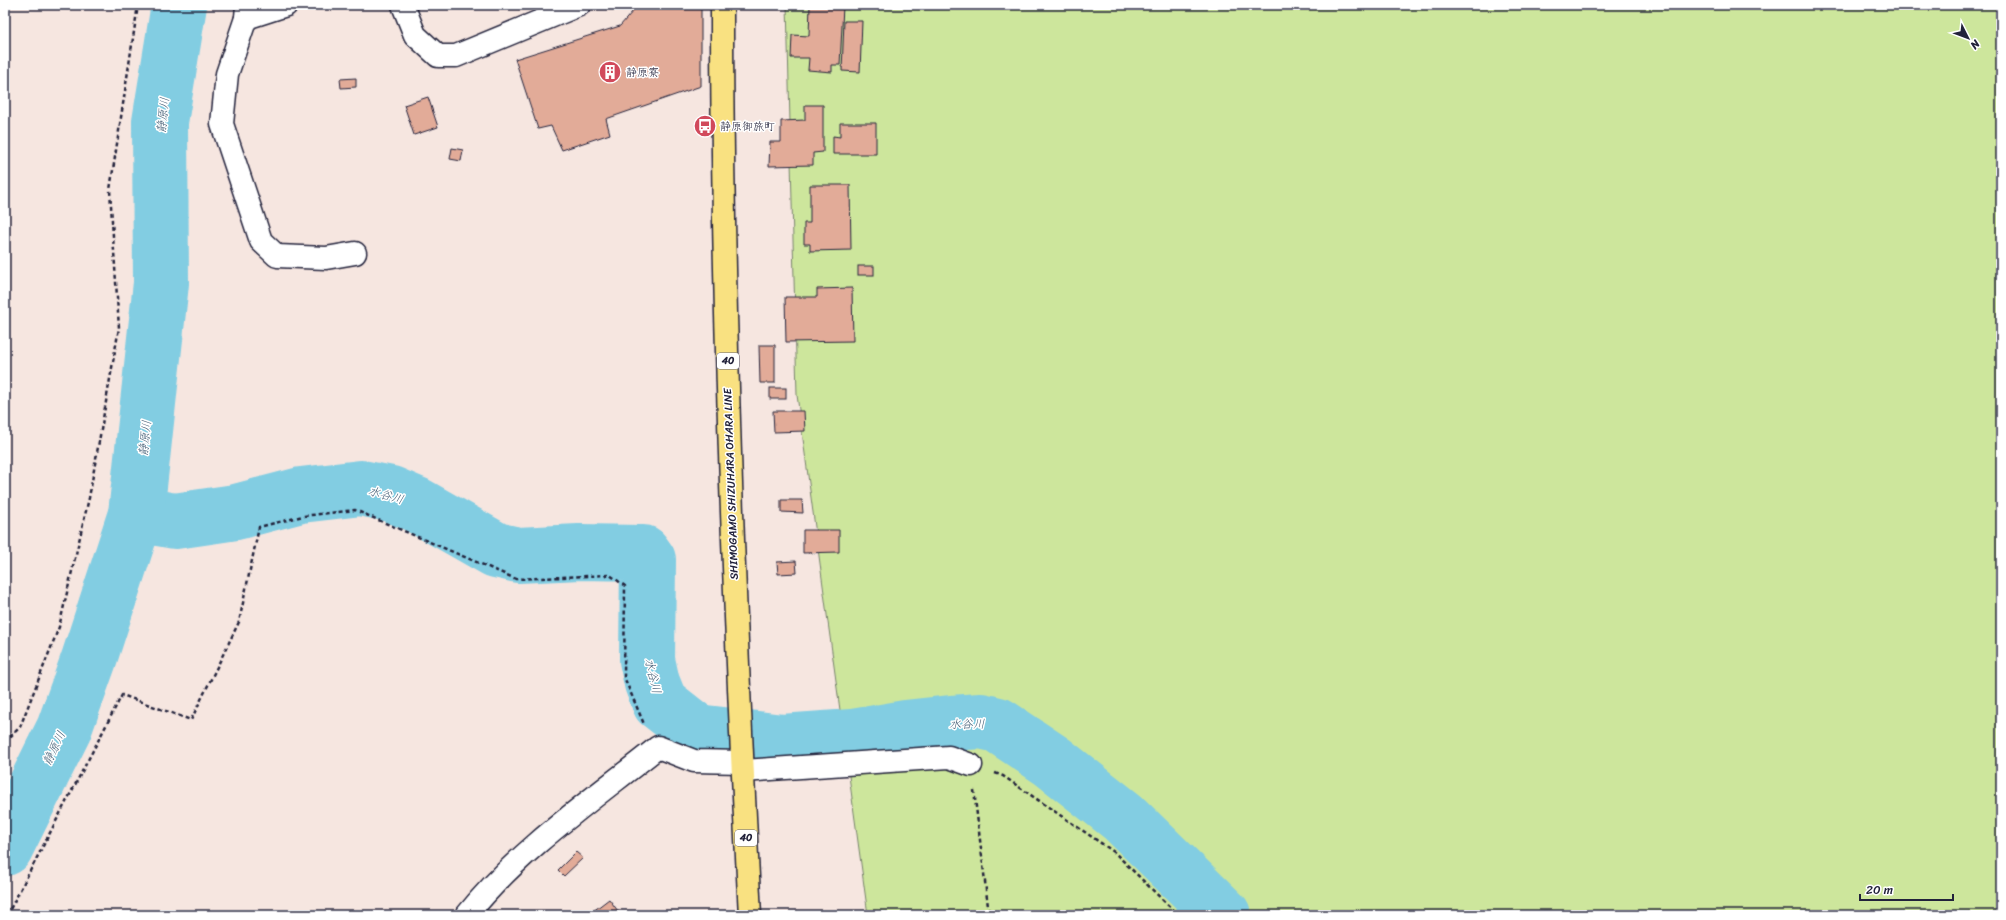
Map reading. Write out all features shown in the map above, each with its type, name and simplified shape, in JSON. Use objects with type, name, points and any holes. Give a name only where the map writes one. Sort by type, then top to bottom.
[{"type":"main road","name":"SHIMOGAMO SHIZUHARA OHARA LINE","points":[[722,5],[722,134],[730,481],[735,622],[750,915]]},
{"type":"street","points":[[286,5],[247,11],[227,74],[222,124],[261,242],[277,256],[326,258],[355,253]]},
{"type":"street","points":[[403,5],[415,35],[438,56],[456,56],[579,5]]},
{"type":"street","points":[[467,915],[488,890],[521,856],[658,747],[694,761],[743,766],[949,757],[971,765]]},
{"type":"path","points":[[5,742],[20,727],[59,627],[89,498],[119,328],[110,190],[138,5]]},
{"type":"path","points":[[7,915],[122,695],[191,720],[238,622],[259,527],[303,516],[355,510],[516,578],[610,575],[624,586],[624,677],[644,726],[658,747]]},
{"type":"path","points":[[989,915],[971,765],[1003,776],[1114,852],[1178,915]]},
{"type":"green space","points":[[787,5],[2001,5],[2001,915],[868,915],[797,395]]},
{"type":"building","name":"静原寮","points":[[634,5],[701,5],[701,86],[606,119],[610,134],[562,150],[551,126],[538,129],[515,59],[620,26],[633,11]]},
{"type":"building","points":[[810,5],[843,6],[840,65],[832,65],[832,72],[808,70],[809,58],[791,58],[792,35],[809,36]]},
{"type":"building","points":[[844,21],[862,21],[860,72],[842,71]]},
{"type":"building","points":[[356,78],[356,87],[341,88],[340,79]]},
{"type":"building","points":[[428,97],[438,127],[414,135],[404,105]]},
{"type":"building","points":[[805,105],[823,105],[823,152],[813,153],[813,165],[769,166],[770,142],[781,142],[781,121],[805,120]]},
{"type":"building","points":[[840,123],[876,123],[876,154],[833,154],[833,136],[840,137]]},
{"type":"building","points":[[452,148],[463,150],[461,161],[450,159]]},
{"type":"building","points":[[810,185],[850,185],[851,250],[810,251],[810,244],[804,244],[804,223],[810,223]]},
{"type":"building","points":[[858,266],[874,266],[874,275],[858,275]]},
{"type":"building","points":[[852,288],[853,341],[786,342],[785,297],[817,297],[817,289]]},
{"type":"building","points":[[759,345],[775,345],[775,383],[760,383]]},
{"type":"building","points":[[770,388],[786,388],[786,399],[770,399]]},
{"type":"building","points":[[773,411],[804,411],[805,431],[774,432]]},
{"type":"building","points":[[781,500],[802,500],[803,513],[781,512]]},
{"type":"building","points":[[803,530],[839,530],[839,552],[803,553]]},
{"type":"building","points":[[796,561],[797,573],[778,574],[777,562]]},
{"type":"building","points":[[576,852],[583,858],[564,876],[558,870]]},
{"type":"building","points":[[609,899],[621,915],[588,915]]},
{"type":"waterway","name":"静原川","points":[[5,848],[64,729],[89,659],[136,514],[161,283],[160,122],[179,5]]},
{"type":"waterway","name":"水谷川","points":[[136,514],[175,521],[236,512],[301,495],[361,488],[391,494],[417,505],[496,550],[518,555],[579,552],[643,553],[648,560],[647,660],[652,683],[660,703],[697,732],[782,742],[852,737],[905,728],[951,723],[981,721],[998,725],[1052,761],[1123,817],[1223,915]]},
{"type":"place","name":"静原寮","points":[[610,72]]},
{"type":"place","name":"静原御旅町","points":[[705,126]]}]
